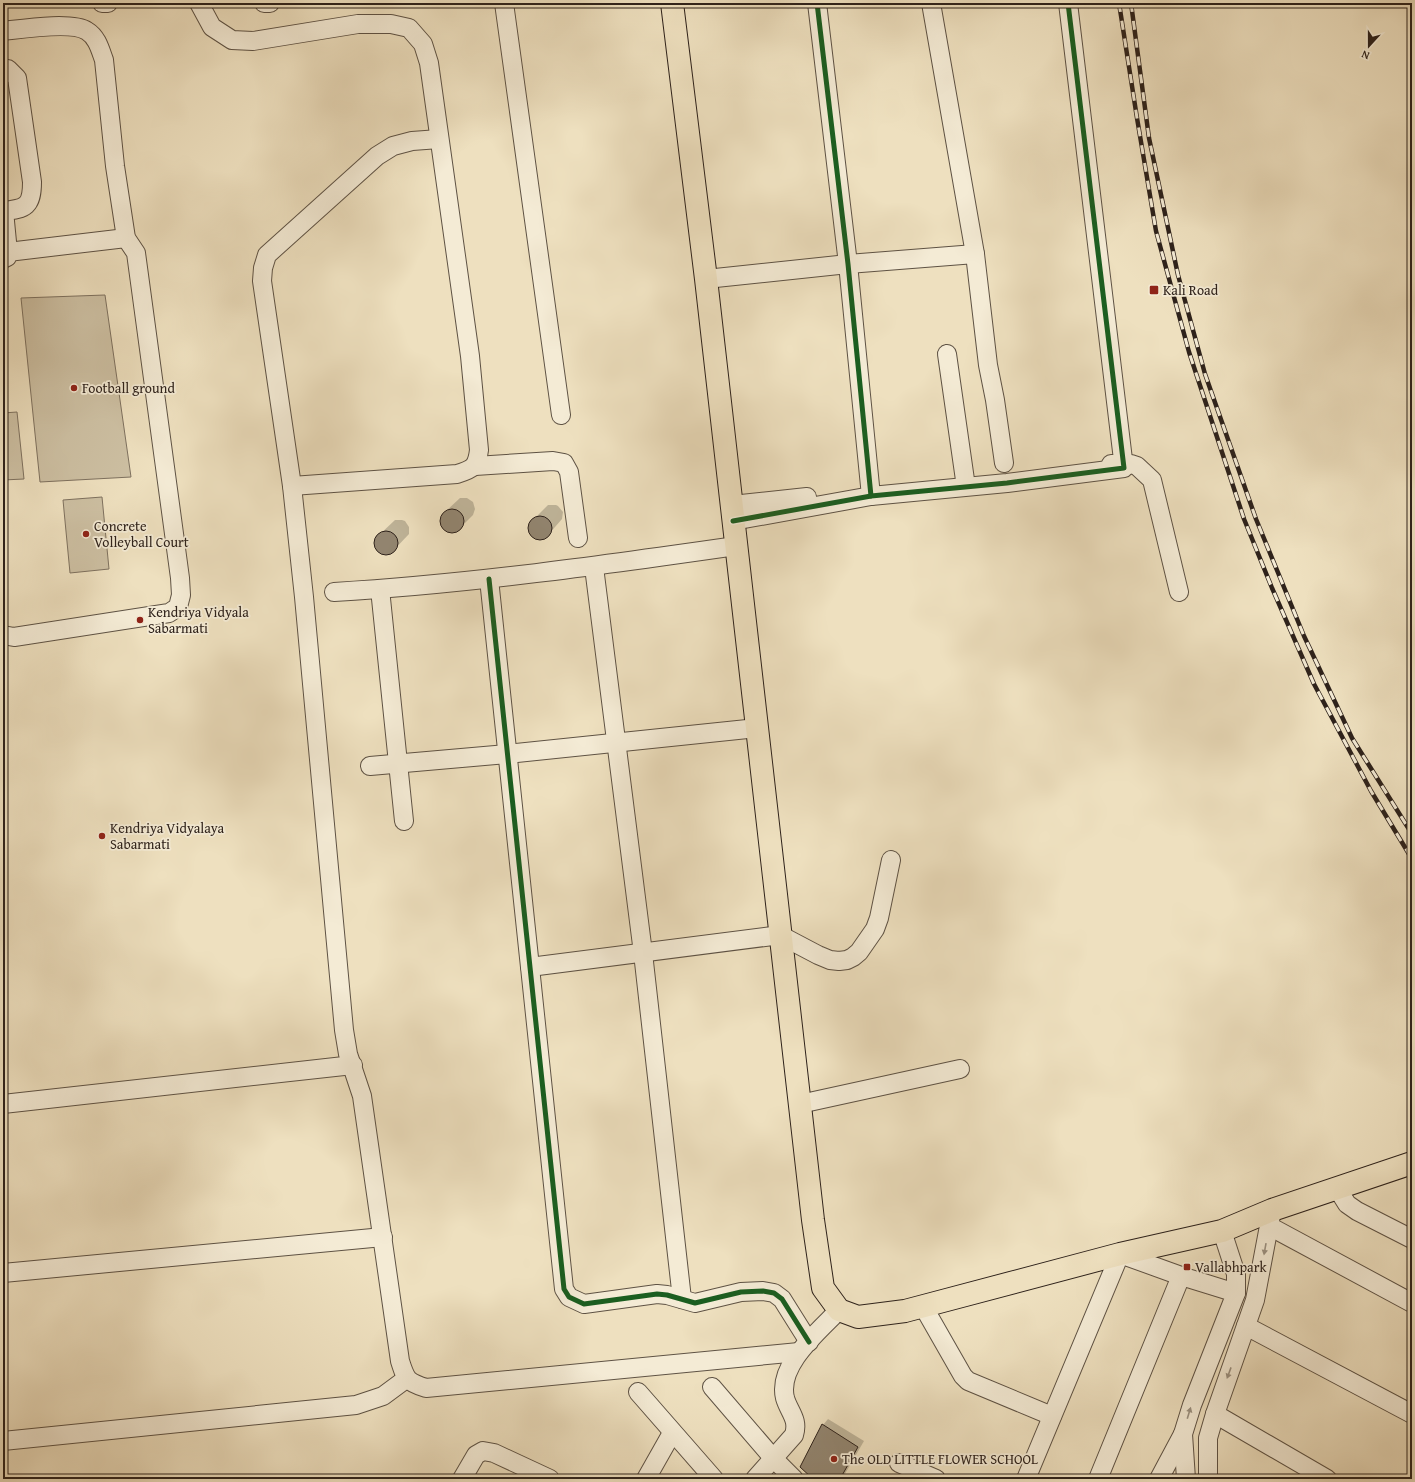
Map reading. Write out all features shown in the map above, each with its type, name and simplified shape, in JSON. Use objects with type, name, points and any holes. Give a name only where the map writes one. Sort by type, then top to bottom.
[{"type":"main road","points":[[672,3],[706,279],[780,935],[822,1288],[839,1310],[858,1317],[905,1311],[1120,1254],[1222,1231],[1270,1218],[1337,1188],[1412,1163]]},
{"type":"street","points":[[102,3],[108,3]]},
{"type":"street","points":[[199,3],[212,27],[232,40],[252,41],[358,24],[391,24],[409,28],[423,44],[429,64],[470,356],[479,450],[478,459],[475,466]]},
{"type":"street","points":[[264,3],[270,3]]},
{"type":"street","points":[[504,3],[561,414]]},
{"type":"street","points":[[817,3],[848,264],[870,493]]},
{"type":"street","points":[[931,3],[975,254],[988,365],[995,400],[1004,463]]},
{"type":"street","points":[[1068,3],[1121,464]]},
{"type":"street","points":[[3,31],[50,26],[69,26],[86,30],[98,43],[104,60],[115,166],[126,238],[136,253],[180,578],[181,595],[178,607],[169,613],[14,637],[3,635]]},
{"type":"street","points":[[3,69],[8,69],[17,78],[32,182],[32,195],[27,205],[17,210],[3,211],[6,256],[126,238]]},
{"type":"street","points":[[439,139],[412,141],[393,146],[377,156],[267,255],[263,268],[262,281],[292,486],[304,597],[344,1030],[348,1054],[353,1065],[362,1096],[400,1362],[406,1379],[415,1385],[426,1388],[804,1347]]},
{"type":"street","points":[[870,493],[1006,482],[1124,468],[1121,464],[1085,208]]},
{"type":"street","points":[[706,279],[848,264],[975,254]]},
{"type":"street","points":[[947,354],[965,480]]},
{"type":"street","points":[[292,486],[457,474],[469,470],[475,466],[553,461],[564,463],[569,472],[578,538]]},
{"type":"street","points":[[732,513],[965,480],[1131,464],[1137,466],[1152,480],[1179,592]]},
{"type":"street","points":[[334,592],[380,590],[594,567],[736,546]]},
{"type":"street","points":[[594,567],[643,953],[682,1300]]},
{"type":"street","points":[[489,579],[564,1289],[569,1297],[584,1304],[657,1294],[667,1295],[695,1303],[741,1292],[763,1291],[774,1293],[782,1299],[804,1347]]},
{"type":"street","points":[[380,590],[404,821]]},
{"type":"street","points":[[370,766],[507,754],[757,728]]},
{"type":"street","points":[[530,967],[780,935],[830,960],[847,960],[859,952],[875,929],[879,918],[891,860]]},
{"type":"street","points":[[3,1104],[353,1065]]},
{"type":"street","points":[[800,1104],[960,1070]]},
{"type":"street","points":[[1337,1188],[1347,1204],[1357,1211],[1412,1239]]},
{"type":"street","points":[[1208,1479],[1208,1438],[1214,1414],[1256,1300],[1270,1218],[1412,1302]]},
{"type":"street","points":[[1159,1479],[1183,1434],[1192,1405],[1236,1293],[1236,1274],[1222,1231]]},
{"type":"street","points":[[3,1273],[383,1237]]},
{"type":"street","points":[[1026,1479],[1120,1254],[1181,1276],[1236,1293]]},
{"type":"street","points":[[1098,1479],[1181,1276]]},
{"type":"street","points":[[923,1306],[963,1376],[968,1381],[1052,1416]]},
{"type":"street","points":[[755,1479],[794,1435],[796,1428],[785,1399],[783,1387],[788,1370],[794,1358],[839,1310]]},
{"type":"street","points":[[1246,1326],[1412,1414]]},
{"type":"street","points":[[3,1442],[356,1405],[383,1396],[406,1379]]},
{"type":"street","points":[[712,1387],[773,1458],[794,1479]]},
{"type":"street","points":[[638,1392],[672,1433],[714,1479]]},
{"type":"street","points":[[1214,1414],[1327,1479]]},
{"type":"street","points":[[646,1479],[672,1433]]},
{"type":"street","points":[[1183,1434],[1186,1479]]},
{"type":"street","points":[[462,1479],[476,1455],[483,1452],[494,1453],[530,1475],[550,1479]]},
{"type":"street","points":[[899,1463],[936,1479]]},
{"type":"shaded area","name":"Football ground","points":[[105,295],[131,477],[40,482],[21,298]]},
{"type":"shaded area","points":[[17,412],[24,479],[3,480],[3,413]]},
{"type":"shaded area","name":"Concrete Volleyball Court","points":[[102,497],[109,569],[70,573],[63,500]]},
{"type":"building","points":[[452,509],[460,513],[464,521],[460,529],[452,533],[444,529],[440,521],[444,513]]},
{"type":"building","points":[[540,516],[548,520],[552,528],[548,536],[540,540],[532,536],[528,528],[532,520]]},
{"type":"building","points":[[386,531],[394,535],[398,543],[394,551],[386,555],[378,551],[374,543],[378,535]]},
{"type":"building","points":[[822,1424],[858,1447],[840,1479],[813,1479],[800,1467]]},
{"type":"railway","points":[[1119,3],[1156,231],[1189,352],[1244,519],[1314,684],[1371,791],[1412,859]]},
{"type":"railway","points":[[1131,3],[1149,138],[1178,275],[1205,374],[1256,519],[1304,636],[1352,738],[1412,834]]},
{"type":"cycle path","points":[[817,3],[848,264],[871,496]]},
{"type":"cycle path","points":[[733,521],[871,496],[1007,483],[1124,468],[1068,3]]},
{"type":"cycle path","points":[[489,579],[564,1289],[569,1297],[584,1304],[657,1294],[667,1295],[695,1303],[741,1292],[763,1291],[774,1293],[782,1299],[809,1342]]},
{"type":"place","name":"Kali Road","points":[[1154,290]]},
{"type":"place","name":"Football ground","points":[[74,388]]},
{"type":"place","name":"Concrete Volleyball Court","points":[[86,534]]},
{"type":"place","name":"Kendriya Vidyala Sabarmati","points":[[140,620]]},
{"type":"place","name":"Kendriya Vidyalaya Sabarmati","points":[[102,836]]},
{"type":"place","name":"Vallabhpark","points":[[1187,1267]]},
{"type":"place","name":"The OLD LITTLE FLOWER SCHOOL","points":[[834,1459]]}]
